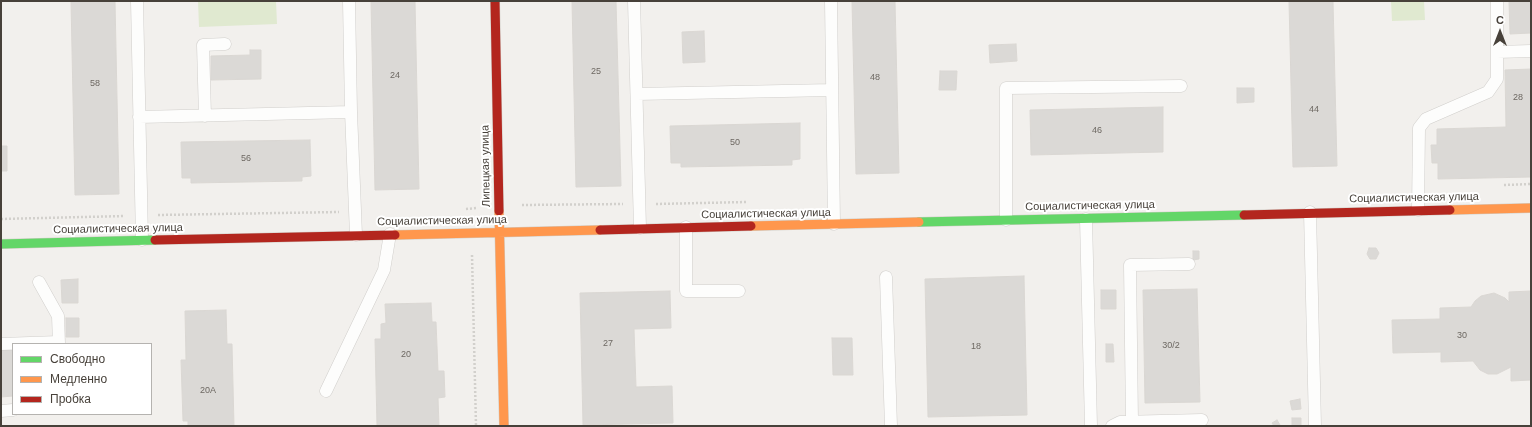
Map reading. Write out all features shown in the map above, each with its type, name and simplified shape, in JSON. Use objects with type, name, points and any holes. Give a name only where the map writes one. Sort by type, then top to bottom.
[{"type":"street","name":"Липецкая улица","points":[[495,1],[504,426]]},
{"type":"street","name":"Социалистическая улица","points":[[1,244],[1531,208]]},
{"type":"lane","points":[[137,1],[142,240]]},
{"type":"lane","points":[[349,1],[351,112],[356,235]]},
{"type":"lane","points":[[634,1],[640,228]]},
{"type":"lane","points":[[831,1],[834,224]]},
{"type":"lane","points":[[1418,210],[1419,128],[1426,118],[1488,92],[1497,79],[1497,1]]},
{"type":"lane","points":[[205,116],[203,45],[225,44]]},
{"type":"lane","points":[[1497,52],[1531,51]]},
{"type":"lane","points":[[1006,220],[1006,88],[1181,86]]},
{"type":"lane","points":[[637,94],[832,90]]},
{"type":"lane","points":[[139,117],[351,112]]},
{"type":"lane","points":[[1310,212],[1315,426]]},
{"type":"lane","points":[[1086,218],[1091,426]]},
{"type":"lane","points":[[686,227],[686,291],[738,291]]},
{"type":"lane","points":[[326,391],[384,270],[390,234]]},
{"type":"lane","points":[[1132,422],[1130,265],[1189,264]]},
{"type":"lane","points":[[886,276],[891,426]]},
{"type":"lane","points":[[39,282],[58,316],[59,343]]},
{"type":"lane","points":[[1,344],[12,344]]},
{"type":"lane","points":[[1,411],[12,410]]},
{"type":"lane","points":[[1112,426],[1120,422],[1202,420]]},
{"type":"path","points":[[1501,185],[1531,184]]},
{"type":"path","points":[[461,209],[499,205],[748,202]]},
{"type":"path","points":[[468,209],[471,233],[476,426]]},
{"type":"path","points":[[1,219],[355,212]]},
{"type":"green space","points":[[198,1],[276,1],[277,24],[199,27]]},
{"type":"green space","points":[[1391,1],[1424,1],[1425,20],[1392,21]]},
{"type":"building","points":[[71,1],[115,1],[119,194],[75,195]]},
{"type":"building","points":[[371,1],[415,1],[419,189],[375,190]]},
{"type":"building","points":[[572,1],[616,1],[621,186],[576,187]]},
{"type":"building","points":[[852,1],[895,1],[899,173],[856,174]]},
{"type":"building","points":[[1289,1],[1333,1],[1337,166],[1293,167]]},
{"type":"building","points":[[1509,1],[1531,1],[1531,33],[1510,34]]},
{"type":"building","points":[[704,31],[705,62],[683,63],[682,32]]},
{"type":"building","points":[[1016,44],[1017,61],[990,63],[989,45]]},
{"type":"building","points":[[250,50],[261,50],[261,79],[211,80],[211,56],[250,55]]},
{"type":"building","points":[[1531,69],[1531,177],[1438,179],[1438,163],[1432,163],[1431,145],[1437,145],[1437,129],[1506,127],[1505,70]]},
{"type":"building","points":[[940,71],[957,71],[956,90],[939,90]]},
{"type":"building","points":[[1237,88],[1254,88],[1254,102],[1237,103]]},
{"type":"building","points":[[1163,107],[1163,152],[1031,155],[1030,110]]},
{"type":"building","points":[[800,123],[800,159],[792,160],[792,165],[681,167],[681,163],[671,163],[670,126]]},
{"type":"building","points":[[310,140],[311,176],[302,177],[302,181],[191,183],[191,178],[182,178],[181,142]]},
{"type":"building","points":[[1,146],[7,146],[7,171],[1,171]]},
{"type":"building","points":[[1369,248],[1376,248],[1379,253],[1376,259],[1370,259],[1367,254]]},
{"type":"building","points":[[1193,251],[1199,251],[1199,259],[1193,260]]},
{"type":"building","points":[[1024,276],[1027,415],[928,417],[925,279]]},
{"type":"building","points":[[78,279],[78,303],[62,303],[61,280]]},
{"type":"building","points":[[1197,289],[1200,402],[1145,403],[1143,290]]},
{"type":"building","points":[[1101,290],[1116,290],[1116,309],[1101,309]]},
{"type":"building","points":[[670,291],[671,328],[634,329],[636,387],[672,386],[673,423],[583,425],[580,293]]},
{"type":"building","points":[[1531,291],[1531,380],[1511,381],[1511,367],[1497,374],[1488,374],[1480,370],[1473,361],[1441,362],[1441,352],[1393,353],[1392,320],[1440,319],[1440,308],[1471,307],[1481,296],[1494,293],[1505,298],[1509,302],[1509,292]]},
{"type":"building","points":[[431,303],[432,322],[436,322],[438,371],[444,371],[445,397],[438,398],[439,426],[377,426],[375,339],[381,339],[381,324],[386,323],[385,304]]},
{"type":"building","points":[[226,310],[227,344],[232,344],[234,426],[188,426],[188,421],[183,421],[181,360],[186,360],[185,311]]},
{"type":"building","points":[[66,318],[79,318],[79,337],[66,337]]},
{"type":"building","points":[[832,338],[852,338],[853,375],[833,375]]},
{"type":"building","points":[[1106,344],[1113,344],[1114,362],[1106,362]]},
{"type":"building","points":[[1,350],[12,350],[12,396],[1,397]]},
{"type":"building","points":[[1300,399],[1301,409],[1292,410],[1290,401]]},
{"type":"building","points":[[1292,418],[1301,418],[1301,426],[1292,426]]},
{"type":"building","points":[[1277,420],[1280,425],[1274,426],[1272,423]]},
{"type":"traffic: fast","points":[[919,222],[1244,215]]},
{"type":"traffic: fast","points":[[1,244],[155,240]]},
{"type":"traffic: slow","points":[[1450,210],[1531,208]]},
{"type":"traffic: slow","points":[[499,211],[504,426]]},
{"type":"traffic: slow","points":[[751,226],[919,222]]},
{"type":"traffic: slow","points":[[395,235],[600,230]]},
{"type":"traffic: jam","points":[[495,1],[499,211]]},
{"type":"traffic: jam","points":[[1244,215],[1450,210]]},
{"type":"traffic: jam","points":[[600,230],[751,226]]},
{"type":"traffic: jam","points":[[155,240],[395,235]]}]
